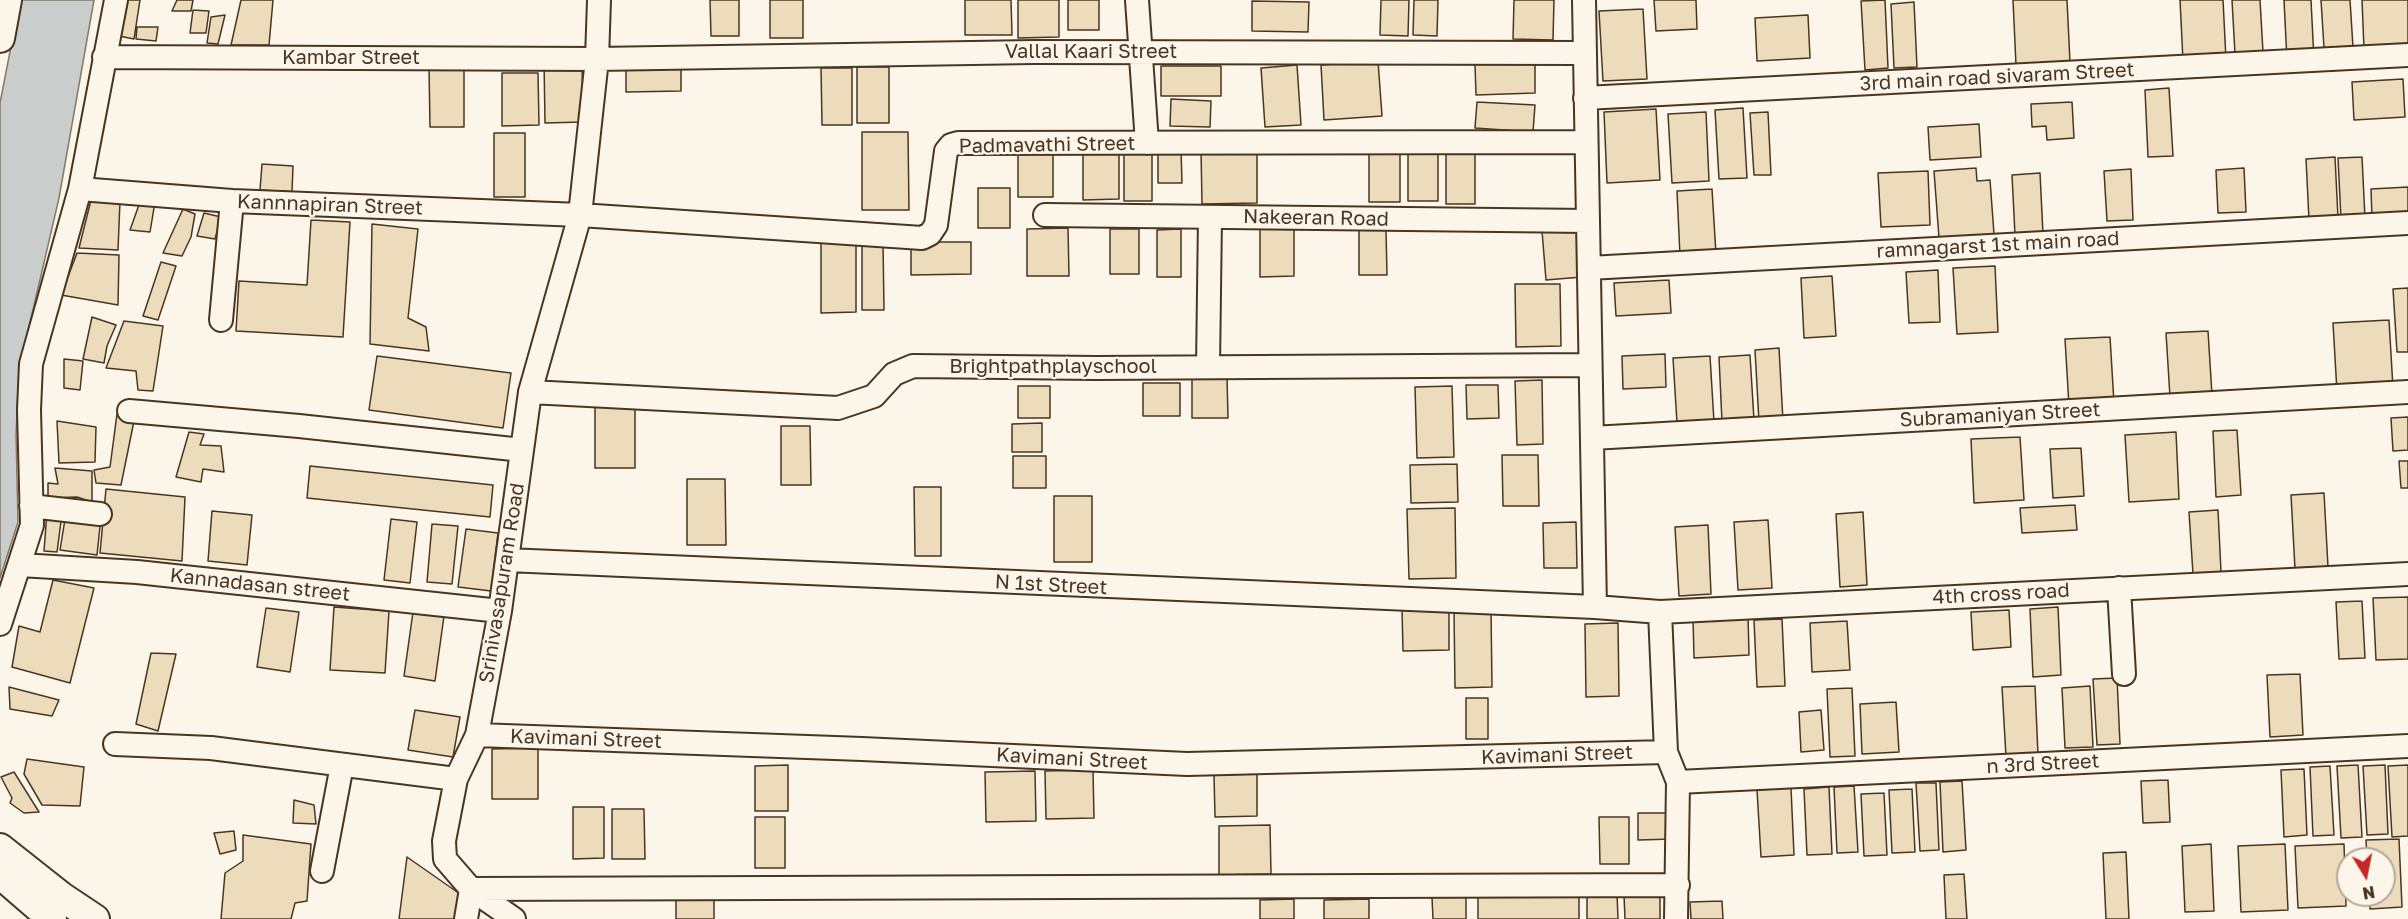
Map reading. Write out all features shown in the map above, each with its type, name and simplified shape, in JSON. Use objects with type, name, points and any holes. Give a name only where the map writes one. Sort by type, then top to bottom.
[{"type":"main road","points":[[0,38],[7,0]]},
{"type":"main road","points":[[0,848],[62,897],[95,919]]},
{"type":"main road","points":[[0,874],[52,919]]},
{"type":"street","points":[[0,624],[32,525],[29,410],[31,364],[80,189],[116,0]]},
{"type":"street","name":"Srinivasapuram Road","points":[[514,919],[471,889],[445,859],[444,841],[456,779],[477,735],[500,611],[530,392],[580,215],[597,59],[599,0]]},
{"type":"street","points":[[1137,0],[1148,143]]},
{"type":"street","points":[[1584,0],[1595,607]]},
{"type":"street","name":"Vallal Kaari Street","points":[[597,59],[1140,52],[1585,53]]},
{"type":"street","name":"3rd main road sivaram Street","points":[[1585,98],[2408,55]]},
{"type":"street","name":"Kambar Street","points":[[104,57],[597,59]]},
{"type":"street","name":"Padmavathi Street","points":[[580,215],[922,238],[930,234],[936,225],[946,151],[951,145],[970,143],[1586,142]]},
{"type":"street","name":"Kannnapiran Street","points":[[80,189],[232,201],[580,215]]},
{"type":"street","points":[[221,320],[232,201]]},
{"type":"street","name":"Nakeeran Road","points":[[1045,215],[1587,221]]},
{"type":"street","points":[[1208,367],[1210,217]]},
{"type":"street","name":"ramnagarst 1st main road","points":[[1589,268],[2408,223]]},
{"type":"street","name":"Brightpathplayschool","points":[[530,392],[838,408],[874,396],[894,374],[913,366],[1590,365]]},
{"type":"street","name":"Subramaniyan Street","points":[[1592,438],[2408,392]]},
{"type":"street","points":[[129,411],[299,426],[522,450]]},
{"type":"street","points":[[31,506],[100,514]]},
{"type":"street","name":"N 1st Street","points":[[507,560],[1595,607]]},
{"type":"street","name":"Kannadasan street","points":[[20,565],[137,572],[500,611]]},
{"type":"street","name":"4th cross road","points":[[1595,607],[1660,612],[2408,574]]},
{"type":"street","points":[[2120,588],[2124,674]]},
{"type":"street","points":[[1660,612],[1666,752],[1678,782],[1676,919]]},
{"type":"street","name":"Kavimani Street","points":[[477,735],[1187,764],[1666,752]]},
{"type":"street","points":[[115,744],[211,748],[456,779]]},
{"type":"street","name":"n 3rd Street","points":[[1678,782],[2408,746]]},
{"type":"street","points":[[322,871],[342,765]]},
{"type":"street","points":[[466,919],[471,889],[1678,885]]},
{"type":"shaded area","points":[[20,0],[94,0],[59,198],[19,370],[16,435],[18,522],[0,578],[0,103]]},
{"type":"building","points":[[126,0],[140,0],[134,39],[119,36]]},
{"type":"building","points":[[177,0],[193,0],[191,11],[172,11]]},
{"type":"building","points":[[241,0],[273,0],[269,45],[231,45]]},
{"type":"building","points":[[710,0],[739,0],[739,36],[711,36]]},
{"type":"building","points":[[770,0],[803,0],[803,38],[770,38]]},
{"type":"building","points":[[965,0],[1011,0],[1012,35],[965,35]]},
{"type":"building","points":[[1018,0],[1059,0],[1059,37],[1018,38]]},
{"type":"building","points":[[1068,0],[1099,0],[1099,30],[1068,30]]},
{"type":"building","points":[[1381,0],[1409,0],[1408,36],[1380,35]]},
{"type":"building","points":[[1414,0],[1438,0],[1437,36],[1413,35]]},
{"type":"building","points":[[1514,0],[1554,0],[1553,40],[1513,39]]},
{"type":"building","points":[[1654,0],[1696,0],[1697,29],[1656,31]]},
{"type":"building","points":[[1885,0],[1888,68],[1865,70],[1861,1]]},
{"type":"building","points":[[2013,0],[2067,0],[2070,62],[2016,65]]},
{"type":"building","points":[[2180,0],[2223,0],[2226,59],[2183,61]]},
{"type":"building","points":[[2232,0],[2260,0],[2263,52],[2235,54]]},
{"type":"building","points":[[2284,0],[2311,0],[2314,60],[2287,61]]},
{"type":"building","points":[[2321,0],[2350,0],[2353,47],[2324,48]]},
{"type":"building","points":[[2362,0],[2408,0],[2408,47],[2364,49]]},
{"type":"building","points":[[1252,1],[1309,2],[1308,32],[1252,31]]},
{"type":"building","points":[[1914,2],[1917,67],[1894,68],[1891,4]]},
{"type":"building","points":[[1643,9],[1647,79],[1603,81],[1599,11]]},
{"type":"building","points":[[193,10],[209,11],[206,33],[190,33]]},
{"type":"building","points":[[225,15],[218,44],[207,43],[211,17]]},
{"type":"building","points":[[1808,15],[1810,58],[1757,61],[1755,18]]},
{"type":"building","points":[[137,27],[158,27],[156,41],[136,39]]},
{"type":"building","points":[[544,60],[582,60],[583,122],[545,123]]},
{"type":"building","points":[[1378,61],[1382,116],[1324,120],[1321,65]]},
{"type":"building","points":[[1535,62],[1535,93],[1476,95],[1475,64]]},
{"type":"building","points":[[626,65],[681,65],[681,91],[626,92]]},
{"type":"building","points":[[1297,65],[1301,125],[1265,127],[1261,68]]},
{"type":"building","points":[[1161,66],[1221,66],[1221,96],[1161,96]]},
{"type":"building","points":[[857,67],[889,67],[889,123],[857,123]]},
{"type":"building","points":[[429,68],[464,68],[464,127],[430,127]]},
{"type":"building","points":[[821,68],[852,68],[852,125],[822,125]]},
{"type":"building","points":[[502,73],[538,73],[539,125],[502,126]]},
{"type":"building","points":[[2403,79],[2405,117],[2354,120],[2352,82]]},
{"type":"building","points":[[2169,88],[2173,156],[2148,157],[2145,90]]},
{"type":"building","points":[[1171,99],[1211,101],[1210,127],[1170,126]]},
{"type":"building","points":[[1477,102],[1535,105],[1533,132],[1475,128]]},
{"type":"building","points":[[2072,102],[2074,138],[2047,140],[2046,126],[2032,127],[2031,104]]},
{"type":"building","points":[[1743,108],[1747,178],[1719,179],[1715,110]]},
{"type":"building","points":[[1656,109],[1660,180],[1607,183],[1604,112]]},
{"type":"building","points":[[1706,112],[1709,181],[1672,183],[1668,114]]},
{"type":"building","points":[[1768,112],[1771,175],[1754,175],[1750,113]]},
{"type":"building","points":[[1979,124],[1981,157],[1930,160],[1928,127]]},
{"type":"building","points":[[862,132],[908,132],[909,210],[862,210]]},
{"type":"building","points":[[494,133],[525,133],[525,197],[494,197]]},
{"type":"building","points":[[1124,147],[1152,147],[1152,201],[1124,201]]},
{"type":"building","points":[[1018,148],[1053,148],[1053,197],[1018,197]]},
{"type":"building","points":[[1158,149],[1181,149],[1182,183],[1158,183]]},
{"type":"building","points":[[1083,150],[1119,150],[1119,199],[1083,200]]},
{"type":"building","points":[[1201,150],[1257,150],[1257,203],[1202,204]]},
{"type":"building","points":[[1369,150],[1400,150],[1400,202],[1369,202]]},
{"type":"building","points":[[1408,151],[1438,151],[1438,201],[1408,201]]},
{"type":"building","points":[[1446,153],[1475,153],[1475,204],[1446,204]]},
{"type":"building","points":[[2335,157],[2338,218],[2309,220],[2306,159]]},
{"type":"building","points":[[2362,157],[2365,218],[2341,219],[2338,158]]},
{"type":"building","points":[[262,164],[293,166],[292,192],[260,190]]},
{"type":"building","points":[[1976,168],[1977,181],[1990,180],[1994,234],[1939,238],[1934,171]]},
{"type":"building","points":[[2244,168],[2246,212],[2218,213],[2216,170]]},
{"type":"building","points":[[2131,169],[2133,220],[2107,221],[2104,171]]},
{"type":"building","points":[[1928,171],[1930,225],[1881,227],[1878,173]]},
{"type":"building","points":[[2040,173],[2043,234],[2015,235],[2012,175]]},
{"type":"building","points":[[2408,187],[2408,217],[2372,219],[2371,189]]},
{"type":"building","points":[[978,188],[1010,188],[1010,228],[978,228]]},
{"type":"building","points":[[1712,189],[1716,254],[1680,256],[1677,191]]},
{"type":"building","points":[[91,200],[120,201],[118,250],[79,248]]},
{"type":"building","points":[[140,202],[155,202],[150,232],[130,230]]},
{"type":"building","points":[[183,209],[195,214],[191,237],[182,256],[163,253]]},
{"type":"building","points":[[204,213],[221,217],[215,239],[197,236]]},
{"type":"building","points":[[311,220],[350,222],[343,337],[236,331],[239,281],[307,285]]},
{"type":"building","points":[[372,224],[418,229],[408,318],[426,327],[429,351],[370,344]]},
{"type":"building","points":[[1068,228],[1069,276],[1027,276],[1027,229]]},
{"type":"building","points":[[1294,228],[1294,276],[1260,277],[1260,229]]},
{"type":"building","points":[[1579,228],[1582,277],[1546,280],[1542,231]]},
{"type":"building","points":[[1110,229],[1139,229],[1139,274],[1110,274]]},
{"type":"building","points":[[1181,229],[1181,277],[1157,277],[1157,230]]},
{"type":"building","points":[[1359,230],[1386,230],[1387,275],[1359,275]]},
{"type":"building","points":[[821,242],[856,242],[856,312],[821,313]]},
{"type":"building","points":[[862,242],[883,242],[884,310],[862,310]]},
{"type":"building","points":[[911,242],[971,242],[971,274],[911,275]]},
{"type":"building","points":[[77,253],[119,255],[118,305],[61,295]]},
{"type":"building","points":[[161,262],[176,266],[158,320],[143,316]]},
{"type":"building","points":[[1995,266],[1998,332],[1957,334],[1953,268]]},
{"type":"building","points":[[1938,270],[1940,322],[1909,323],[1906,272]]},
{"type":"building","points":[[1832,276],[1836,336],[1804,338],[1801,278]]},
{"type":"building","points":[[1669,280],[1671,313],[1616,316],[1614,283]]},
{"type":"building","points":[[1515,284],[1560,284],[1561,346],[1516,347]]},
{"type":"building","points":[[2408,288],[2408,352],[2397,352],[2393,289]]},
{"type":"building","points":[[92,317],[116,325],[107,346],[104,363],[83,359]]},
{"type":"building","points":[[2389,320],[2393,388],[2337,392],[2333,323]]},
{"type":"building","points":[[124,321],[163,326],[153,391],[138,390],[136,371],[106,368]]},
{"type":"building","points":[[2208,331],[2212,395],[2170,397],[2166,333]]},
{"type":"building","points":[[2110,337],[2114,403],[2069,406],[2065,339]]},
{"type":"building","points":[[1779,348],[1783,421],[1759,422],[1755,350]]},
{"type":"building","points":[[1665,354],[1666,387],[1623,389],[1622,356]]},
{"type":"building","points":[[1750,355],[1754,420],[1722,422],[1719,357]]},
{"type":"building","points":[[377,356],[511,373],[503,428],[369,410]]},
{"type":"building","points":[[1710,356],[1714,422],[1677,423],[1673,358]]},
{"type":"building","points":[[64,359],[83,361],[80,390],[64,388]]},
{"type":"building","points":[[1192,377],[1227,377],[1228,418],[1192,418]]},
{"type":"building","points":[[1542,380],[1543,444],[1517,445],[1515,381]]},
{"type":"building","points":[[1143,383],[1180,383],[1180,416],[1143,416]]},
{"type":"building","points":[[1466,385],[1498,385],[1499,418],[1467,419]]},
{"type":"building","points":[[1018,386],[1050,386],[1050,418],[1018,418]]},
{"type":"building","points":[[1452,386],[1454,457],[1417,458],[1415,387]]},
{"type":"building","points":[[595,402],[635,402],[635,468],[595,468]]},
{"type":"building","points":[[117,414],[135,416],[121,485],[96,483],[94,470],[110,467]]},
{"type":"building","points":[[2408,417],[2408,450],[2393,451],[2391,418]]},
{"type":"building","points":[[57,421],[96,427],[95,462],[59,463]]},
{"type":"building","points":[[1042,423],[1042,452],[1012,452],[1012,424]]},
{"type":"building","points":[[781,426],[810,426],[811,485],[781,485]]},
{"type":"building","points":[[2237,430],[2241,495],[2216,497],[2213,431]]},
{"type":"building","points":[[189,432],[204,434],[200,445],[221,446],[224,472],[203,469],[201,482],[176,477]]},
{"type":"building","points":[[2176,432],[2179,499],[2129,502],[2125,435]]},
{"type":"building","points":[[2020,437],[2024,500],[1974,503],[1971,439]]},
{"type":"building","points":[[2081,448],[2084,496],[2053,498],[2050,449]]},
{"type":"building","points":[[1502,455],[1538,455],[1539,506],[1503,506]]},
{"type":"building","points":[[1013,456],[1046,456],[1046,488],[1013,488]]},
{"type":"building","points":[[2399,461],[2408,461],[2408,488],[2401,488]]},
{"type":"building","points":[[1457,464],[1458,502],[1411,503],[1410,465]]},
{"type":"building","points":[[310,466],[493,485],[490,517],[307,498]]},
{"type":"building","points":[[55,468],[92,471],[92,502],[77,497],[48,498],[48,483],[58,484]]},
{"type":"building","points":[[687,479],[725,479],[726,545],[687,545]]},
{"type":"building","points":[[914,487],[941,487],[941,556],[915,556]]},
{"type":"building","points":[[106,489],[185,497],[182,561],[100,553]]},
{"type":"building","points":[[2324,493],[2328,567],[2295,569],[2291,495]]},
{"type":"building","points":[[1054,496],[1092,496],[1092,562],[1054,562]]},
{"type":"building","points":[[2075,505],[2077,530],[2022,533],[2020,508]]},
{"type":"building","points":[[1455,508],[1456,578],[1409,579],[1407,509]]},
{"type":"building","points":[[2218,510],[2221,572],[2193,574],[2189,512]]},
{"type":"building","points":[[212,511],[252,515],[247,565],[208,561]]},
{"type":"building","points":[[47,512],[62,514],[57,552],[44,551]]},
{"type":"building","points":[[1863,512],[1867,585],[1840,587],[1836,514]]},
{"type":"building","points":[[66,513],[101,517],[97,555],[60,550]]},
{"type":"building","points":[[391,519],[417,522],[410,583],[384,580]]},
{"type":"building","points":[[1768,520],[1772,588],[1738,590],[1734,522]]},
{"type":"building","points":[[1576,522],[1577,568],[1544,568],[1543,523]]},
{"type":"building","points":[[432,524],[458,526],[452,584],[427,582]]},
{"type":"building","points":[[1708,525],[1711,594],[1679,596],[1675,527]]},
{"type":"building","points":[[466,529],[498,533],[491,591],[458,587]]},
{"type":"building","points":[[53,580],[94,588],[70,683],[12,667],[19,626],[40,632]]},
{"type":"building","points":[[2408,597],[2408,659],[2376,660],[2373,598]]},
{"type":"building","points":[[2362,601],[2365,658],[2339,659],[2336,602]]},
{"type":"building","points":[[334,607],[389,611],[385,673],[330,670]]},
{"type":"building","points":[[2058,607],[2061,675],[2033,677],[2030,609]]},
{"type":"building","points":[[266,608],[299,612],[290,672],[257,667]]},
{"type":"building","points":[[1449,608],[1449,650],[1403,651],[1402,609]]},
{"type":"building","points":[[1454,610],[1491,610],[1492,687],[1455,688]]},
{"type":"building","points":[[2009,610],[2011,647],[1973,650],[1971,612]]},
{"type":"building","points":[[413,612],[444,616],[435,681],[404,676]]},
{"type":"building","points":[[1748,615],[1749,655],[1694,658],[1693,618]]},
{"type":"building","points":[[1782,619],[1785,686],[1757,687],[1754,620]]},
{"type":"building","points":[[1847,621],[1850,670],[1812,672],[1810,623]]},
{"type":"building","points":[[1618,623],[1619,696],[1586,697],[1585,624]]},
{"type":"building","points":[[151,653],[176,654],[158,731],[136,724]]},
{"type":"building","points":[[2300,674],[2303,735],[2270,737],[2267,675]]},
{"type":"building","points":[[2117,678],[2120,744],[2097,745],[2093,679]]},
{"type":"building","points":[[2035,686],[2038,755],[2006,757],[2002,687]]},
{"type":"building","points":[[2090,686],[2093,747],[2065,748],[2062,688]]},
{"type":"building","points":[[9,687],[59,700],[52,716],[10,709]]},
{"type":"building","points":[[1852,688],[1855,756],[1830,757],[1827,689]]},
{"type":"building","points":[[1466,698],[1488,698],[1488,739],[1466,739]]},
{"type":"building","points":[[1896,702],[1899,752],[1862,754],[1860,704]]},
{"type":"building","points":[[415,710],[460,717],[453,757],[408,750]]},
{"type":"building","points":[[1821,710],[1824,750],[1801,752],[1799,712]]},
{"type":"building","points":[[538,748],[538,799],[492,799],[492,749]]},
{"type":"building","points":[[27,759],[84,767],[80,806],[42,805],[24,774]]},
{"type":"building","points":[[788,765],[788,811],[755,811],[755,766]]},
{"type":"building","points":[[2358,765],[2362,837],[2341,838],[2337,766]]},
{"type":"building","points":[[2385,765],[2388,834],[2367,835],[2363,766]]},
{"type":"building","points":[[2408,765],[2408,836],[2392,837],[2388,766]]},
{"type":"building","points":[[2330,766],[2334,835],[2313,836],[2310,767]]},
{"type":"building","points":[[2304,769],[2307,835],[2284,837],[2281,770]]},
{"type":"building","points":[[1093,770],[1094,818],[1046,819],[1045,771]]},
{"type":"building","points":[[1035,771],[1036,821],[986,822],[985,772]]},
{"type":"building","points":[[14,772],[39,812],[24,813],[10,803],[12,798],[1,777]]},
{"type":"building","points":[[1257,774],[1257,816],[1215,817],[1214,775]]},
{"type":"building","points":[[2168,780],[2170,822],[2143,823],[2141,781]]},
{"type":"building","points":[[1962,781],[1966,850],[1943,852],[1940,782]]},
{"type":"building","points":[[1916,783],[1936,783],[1939,850],[1920,851]]},
{"type":"building","points":[[1854,786],[1858,852],[1837,853],[1834,787]]},
{"type":"building","points":[[1829,787],[1832,854],[1807,855],[1804,789]]},
{"type":"building","points":[[1791,788],[1794,855],[1761,857],[1757,790]]},
{"type":"building","points":[[1912,789],[1915,852],[1892,853],[1889,790]]},
{"type":"building","points":[[1884,793],[1887,855],[1864,856],[1861,794]]},
{"type":"building","points":[[294,800],[314,805],[316,824],[293,823]]},
{"type":"building","points":[[573,807],[604,807],[604,858],[573,859]]},
{"type":"building","points":[[612,809],[644,809],[645,859],[612,859]]},
{"type":"building","points":[[1638,813],[1672,813],[1673,839],[1638,840]]},
{"type":"building","points":[[755,817],[785,817],[785,868],[755,868]]},
{"type":"building","points":[[1599,817],[1629,817],[1629,864],[1600,864]]},
{"type":"building","points":[[1270,825],[1271,874],[1219,875],[1219,826]]},
{"type":"building","points":[[234,831],[236,850],[220,854],[214,833]]},
{"type":"building","points":[[243,835],[311,844],[307,901],[295,903],[291,919],[221,919],[225,873],[243,861]]},
{"type":"building","points":[[2399,839],[2402,907],[2370,909],[2370,907],[2396,907],[2396,847],[2366,847],[2366,840]]},
{"type":"building","points":[[2211,844],[2214,911],[2185,912],[2182,846]]},
{"type":"building","points":[[2285,844],[2288,910],[2241,912],[2238,846]]},
{"type":"building","points":[[2344,844],[2344,847],[2336,847],[2336,906],[2298,908],[2295,846]]},
{"type":"building","points":[[2126,852],[2129,919],[2106,919],[2103,853]]},
{"type":"building","points":[[407,857],[460,894],[455,919],[399,919]]},
{"type":"building","points":[[1964,874],[1967,919],[1946,919],[1944,875]]},
{"type":"building","points":[[676,891],[714,891],[714,919],[676,919]]},
{"type":"building","points":[[1587,893],[1617,893],[1618,919],[1587,919]]},
{"type":"building","points":[[1579,894],[1579,919],[1478,919],[1478,896]]},
{"type":"building","points":[[1624,895],[1660,895],[1660,919],[1625,919]]},
{"type":"building","points":[[1466,896],[1466,919],[1433,919],[1432,897]]},
{"type":"building","points":[[1294,899],[1294,919],[1260,919],[1260,900]]},
{"type":"building","points":[[1369,899],[1369,919],[1324,919],[1324,900]]},
{"type":"building","points":[[1722,901],[1723,919],[1691,919],[1690,902]]}]
